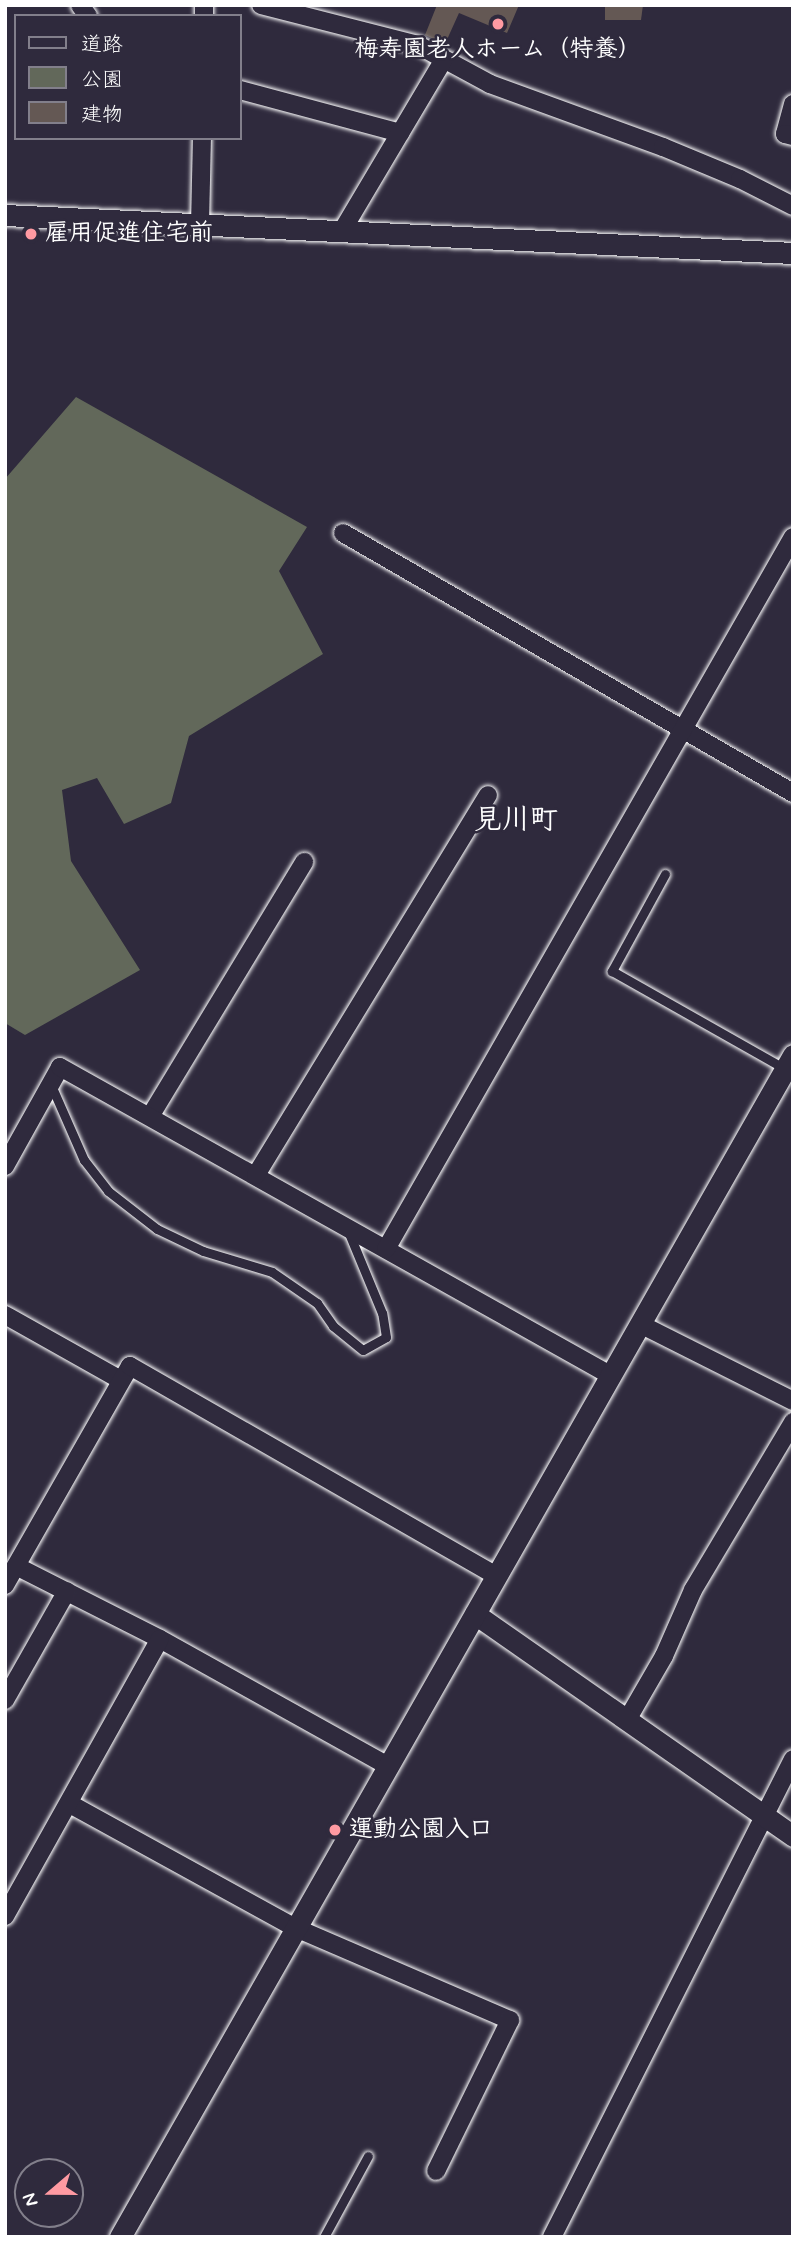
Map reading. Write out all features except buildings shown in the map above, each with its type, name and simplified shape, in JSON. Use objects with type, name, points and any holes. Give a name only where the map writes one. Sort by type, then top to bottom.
[{"type":"street","points":[[261,5],[304,11],[418,45],[490,85],[663,147],[740,179],[793,206]]},
{"type":"street","points":[[342,231],[443,61]]},
{"type":"street","points":[[242,91],[400,133]]},
{"type":"street","points":[[793,104],[785,134],[793,136]]},
{"type":"street","points":[[200,224],[202,140]]},
{"type":"street","points":[[5,215],[793,253]]},
{"type":"street","points":[[343,533],[681,731],[793,793]]},
{"type":"street","points":[[386,1249],[793,537]]},
{"type":"street","points":[[257,1175],[488,795]]},
{"type":"street","points":[[151,1115],[304,862]]},
{"type":"street","points":[[120,2237],[789,1062]]},
{"type":"street","points":[[5,1166],[60,1067],[151,1115],[610,1375]]},
{"type":"street","points":[[5,1315],[121,1380]]},
{"type":"street","points":[[640,1324],[793,1401]]},
{"type":"street","points":[[5,1585],[130,1366],[496,1576]]},
{"type":"street","points":[[627,1720],[664,1657],[693,1590],[791,1428]]},
{"type":"street","points":[[16,1566],[160,1639],[388,1766]]},
{"type":"street","points":[[5,1700],[67,1591]]},
{"type":"street","points":[[475,1614],[793,1836]]},
{"type":"street","points":[[5,1916],[160,1639]]},
{"type":"street","points":[[551,2237],[793,1759]]},
{"type":"street","points":[[70,1804],[296,1928],[510,2020],[436,2171]]},
{"type":"lane","points":[[665,874],[612,971],[789,1062]]},
{"type":"lane","points":[[51,1084],[84,1160],[108,1191],[157,1229],[203,1251],[272,1272],[317,1303],[333,1326],[363,1350],[386,1337],[382,1313],[346,1226]]},
{"type":"lane","points":[[324,2237],[368,2156]]},
{"type":"green space","points":[[76,397],[307,527],[279,571],[323,654],[189,736],[171,803],[124,824],[97,778],[62,790],[71,861],[140,970],[25,1035],[5,1023],[5,479]]},
{"type":"place","name":"梅寿園老人ホーム（特養）","points":[[498,24]]},
{"type":"place","name":"雇用促進住宅前","points":[[31,234]]},
{"type":"place","name":"運動公園入口","points":[[335,1830]]},
{"type":"district","name":"見川町","points":[[516,821]]}]
